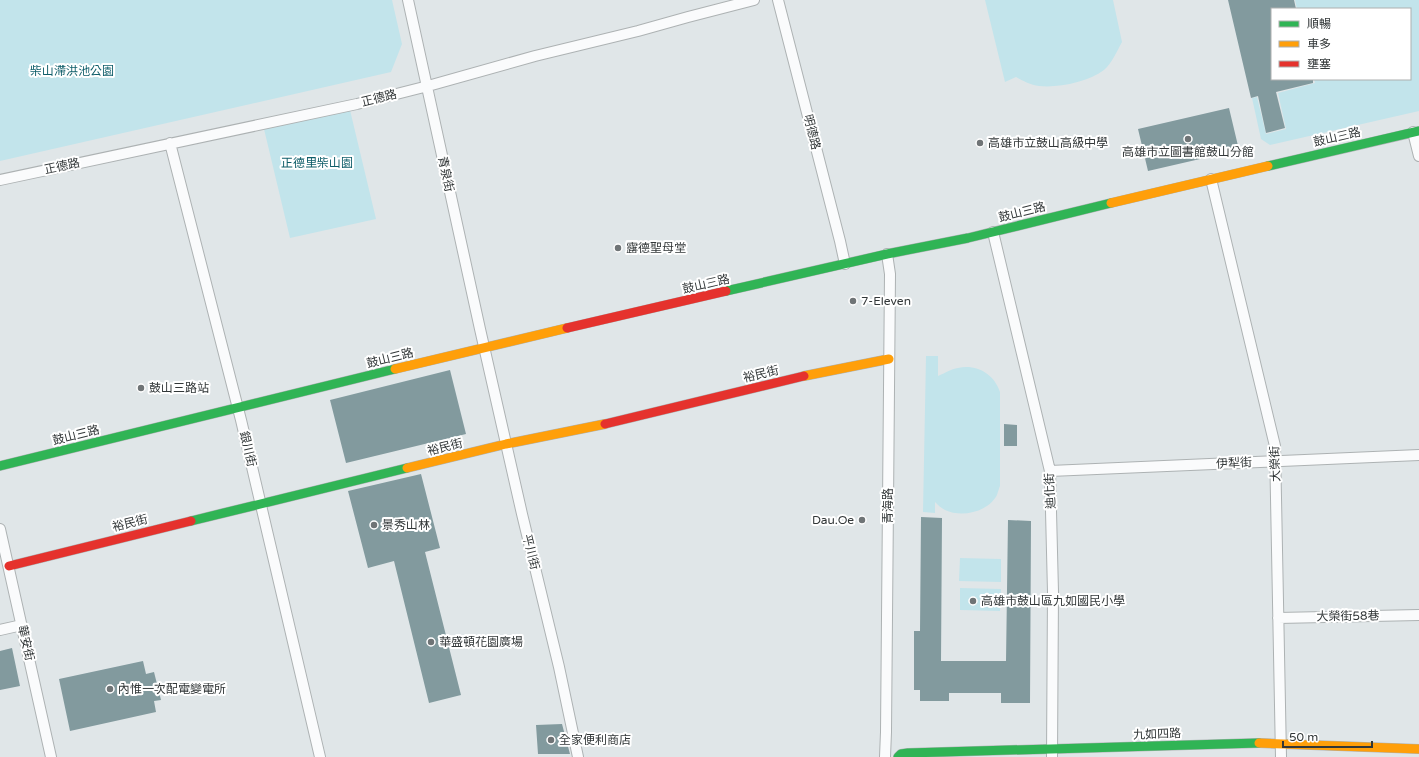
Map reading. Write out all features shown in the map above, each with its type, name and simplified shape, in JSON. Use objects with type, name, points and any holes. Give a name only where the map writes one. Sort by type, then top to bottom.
[{"type":"street","name":"青泉街","points":[[408,0],[484,347]]},
{"type":"street","name":"正德路","points":[[0,180],[350,105],[428,86],[536,56],[631,33],[688,16],[754,0]]},
{"type":"street","name":"明德路","points":[[778,0],[840,241],[844,264]]},
{"type":"street","name":"鼓山三路","points":[[0,466],[484,347],[887,254],[993,232],[1416,131]]},
{"type":"street","points":[[1416,131],[1419,156]]},
{"type":"street","name":"銀川街","points":[[170,143],[238,408],[320,757]]},
{"type":"street","name":"大榮街","points":[[1211,179],[1275,446],[1281,757]]},
{"type":"street","name":"迪化街","points":[[993,232],[1050,471],[1053,592],[1052,753]]},
{"type":"street","name":"青海路","points":[[885,757],[890,274],[887,254]]},
{"type":"street","name":"平川街","points":[[484,347],[578,757]]},
{"type":"street","name":"裕民街","points":[[9,566],[506,444],[613,422],[796,378],[889,359]]},
{"type":"street","name":"伊犁街","points":[[1050,471],[1419,455]]},
{"type":"street","name":"華安街","points":[[0,529],[51,757]]},
{"type":"street","name":"大榮街58巷","points":[[1278,618],[1419,615]]},
{"type":"street","points":[[0,630],[22,625]]},
{"type":"street","name":"九如四路","points":[[898,757],[901,754],[908,753],[1052,753],[1281,744],[1419,749]]},
{"type":"green space","name":"柴山滯洪池公園","points":[[0,0],[392,0],[402,44],[391,72],[0,161]]},
{"type":"green space","points":[[985,0],[1113,0],[1122,42],[1112,60],[1104,70],[1082,81],[1064,85],[1039,86],[1033,85],[1016,77],[1005,82]]},
{"type":"green space","points":[[1295,0],[1419,0],[1419,111],[1270,145],[1261,139],[1252,98],[1257,97],[1266,134],[1286,129],[1278,93],[1315,83],[1314,80],[1411,80],[1411,8],[1297,8]]},
{"type":"green space","name":"正德里柴山園","points":[[350,110],[376,219],[290,238],[264,129]]},
{"type":"green space","points":[[926,356],[938,356],[938,376],[958,368],[965,367],[978,369],[989,375],[994,380],[1000,392],[1000,486],[993,501],[987,506],[974,512],[952,512],[944,509],[935,502],[935,513],[923,512]]},
{"type":"green space","points":[[960,558],[1001,559],[1001,582],[959,581]]},
{"type":"green space","points":[[960,588],[1001,589],[1000,611],[960,610]]},
{"type":"building","points":[[1228,0],[1294,0],[1296,8],[1271,8],[1271,80],[1313,80],[1313,83],[1276,92],[1285,128],[1266,133],[1258,96],[1251,98]]},
{"type":"building","name":"高雄市立圖書館鼓山分館","points":[[1229,108],[1239,150],[1148,171],[1138,129]]},
{"type":"building","points":[[450,370],[466,434],[346,463],[330,400]]},
{"type":"building","points":[[1004,424],[1017,425],[1017,446],[1004,446]]},
{"type":"building","points":[[421,474],[440,548],[425,552],[461,695],[429,703],[394,561],[368,568],[348,491]]},
{"type":"building","points":[[921,517],[942,518],[941,661],[1006,661],[1008,520],[1031,521],[1030,703],[1001,703],[1001,693],[949,693],[949,701],[920,701],[920,690],[914,690],[914,631],[920,631]]},
{"type":"building","points":[[12,648],[20,686],[0,690],[0,651]]},
{"type":"building","name":"內惟一次配電變電所","points":[[143,661],[146,674],[154,672],[161,700],[154,701],[156,712],[70,731],[59,679]]},
{"type":"building","name":"全家便利商店","points":[[562,724],[570,754],[538,754],[536,725]]},
{"type":"traffic: fast","points":[[1268,166],[1419,131]]},
{"type":"traffic: fast","points":[[726,291],[887,254],[968,238],[1111,203]]},
{"type":"traffic: fast","points":[[0,466],[395,369]]},
{"type":"traffic: fast","points":[[191,521],[407,468]]},
{"type":"traffic: fast","points":[[898,757],[901,754],[908,753],[1259,743]]},
{"type":"traffic: slow","points":[[1111,203],[1268,166]]},
{"type":"traffic: slow","points":[[395,369],[567,328]]},
{"type":"traffic: slow","points":[[804,376],[889,359]]},
{"type":"traffic: slow","points":[[407,468],[506,444],[605,424]]},
{"type":"traffic: slow","points":[[1259,743],[1419,749]]},
{"type":"traffic: jam","points":[[567,328],[726,291]]},
{"type":"traffic: jam","points":[[605,424],[804,376]]},
{"type":"traffic: jam","points":[[9,566],[191,521]]},
{"type":"place","name":"高雄市立圖書館鼓山分館","points":[[1188,139]]},
{"type":"place","name":"高雄市立鼓山高級中學","points":[[980,143]]},
{"type":"place","name":"露德聖母堂","points":[[618,248]]},
{"type":"place","name":"7-Eleven","points":[[853,301]]},
{"type":"place","name":"鼓山三路站","points":[[141,388]]},
{"type":"place","name":"Dau.Oe","points":[[862,520]]},
{"type":"place","name":"景秀山林","points":[[374,525]]},
{"type":"place","name":"高雄市鼓山區九如國民小學","points":[[973,601]]},
{"type":"place","name":"華盛頓花園廣場","points":[[431,642]]},
{"type":"place","name":"內惟一次配電變電所","points":[[110,689]]},
{"type":"place","name":"全家便利商店","points":[[551,740]]}]
